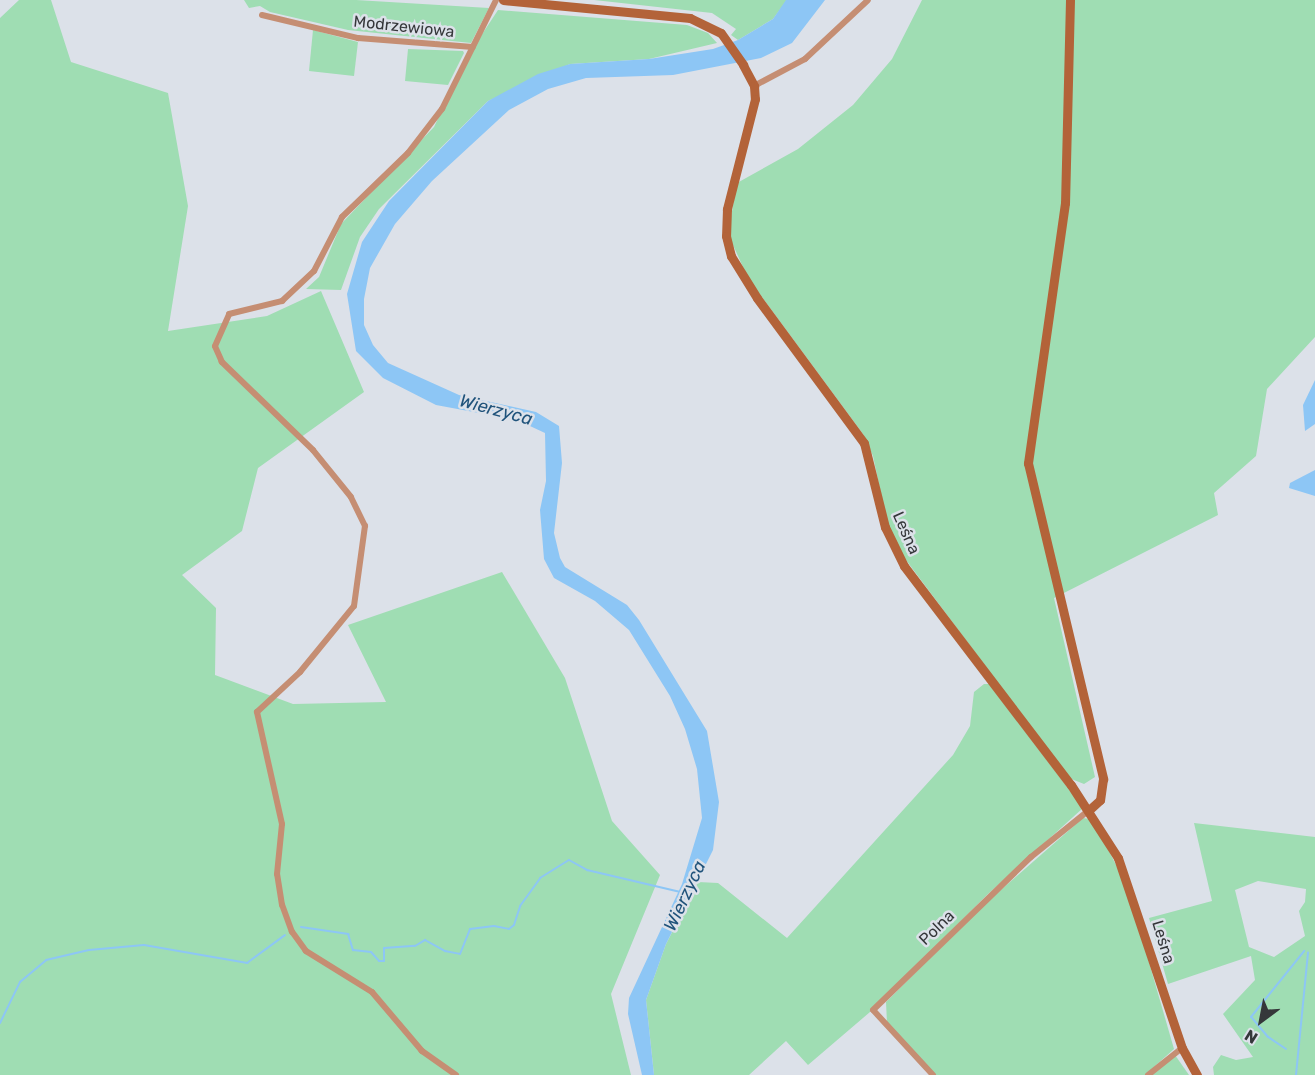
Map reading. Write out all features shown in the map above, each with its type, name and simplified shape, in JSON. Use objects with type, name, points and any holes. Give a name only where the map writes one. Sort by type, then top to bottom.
[{"type":"street","points":[[456,1075],[415,1044],[372,992],[306,951],[292,932],[282,905],[277,874],[282,824],[257,712],[300,672],[354,606],[365,526],[351,497],[313,450],[222,362],[215,346],[229,314],[282,301],[315,272],[342,217],[408,153],[442,109],[496,0]]},
{"type":"street","points":[[503,0],[690,18],[709,24],[727,42],[754,86],[804,59],[868,0]]},
{"type":"street","points":[[1070,0],[1065,203],[1028,463],[1102,779],[1100,800],[1089,810]]},
{"type":"street","name":"Modrzewiowa","points":[[262,15],[358,38],[473,47]]},
{"type":"street","name":"Leśna","points":[[754,86],[751,122],[727,209],[726,237],[731,256],[757,298],[864,443],[885,527],[904,566],[1089,810],[1124,873],[1182,1048],[1197,1075]]},
{"type":"street","name":"Polna","points":[[933,1075],[873,1010],[1031,857],[1089,810]]},
{"type":"street","points":[[1148,1075],[1182,1048]]},
{"type":"green space","points":[[19,0],[51,0],[71,62],[168,93],[188,206],[168,331],[267,316],[321,291],[364,392],[258,468],[242,531],[182,575],[216,608],[215,675],[293,704],[386,702],[348,625],[502,572],[565,678],[612,821],[660,875],[611,994],[631,1075],[0,1075],[0,18]]},
{"type":"green space","points":[[244,0],[356,0],[489,8],[471,43],[348,30],[270,12],[260,6],[249,8]]},
{"type":"green space","points":[[594,0],[787,0],[773,19],[738,40],[731,35],[736,29],[712,13]]},
{"type":"green space","points":[[922,0],[1315,0],[1315,337],[1267,389],[1256,456],[1214,493],[1218,515],[1054,598],[1095,777],[1084,784],[1069,778],[900,552],[888,527],[873,456],[863,434],[748,278],[728,234],[737,183],[798,149],[853,105],[892,59]]},
{"type":"green space","points":[[498,10],[687,25],[708,33],[717,43],[649,59],[570,64],[488,101],[379,209],[360,237],[341,290],[306,289],[319,277],[341,224],[434,127],[471,51]]},
{"type":"green space","points":[[313,30],[358,42],[354,76],[309,71]]},
{"type":"green space","points":[[408,49],[463,51],[464,53],[448,85],[405,81]]},
{"type":"green space","points":[[984,684],[989,684],[1083,808],[988,894],[870,1012],[808,1065],[786,1041],[749,1075],[654,1075],[646,1000],[666,944],[698,882],[718,883],[787,938],[953,755],[970,726],[974,692]]},
{"type":"green space","points":[[1083,818],[1090,819],[1099,832],[1127,886],[1174,1049],[1145,1075],[936,1075],[887,1023],[886,1002],[987,902]]},
{"type":"green space","points":[[1194,823],[1315,837],[1315,1075],[1214,1075],[1213,1067],[1221,1055],[1236,1060],[1253,1057],[1223,1014],[1255,980],[1251,956],[1168,984],[1149,918],[1212,901]],"holes":[[[1258,881],[1306,889],[1305,902],[1299,911],[1305,936],[1274,957],[1249,947],[1235,890]]]},
{"type":"green space","points":[[1175,1055],[1189,1075],[1151,1075]]},
{"type":"water","name":"Wierzyca","points":[[786,0],[825,0],[792,43],[761,58],[673,75],[586,78],[548,89],[509,110],[432,181],[395,224],[370,268],[364,299],[364,325],[373,345],[388,363],[459,395],[536,412],[559,426],[562,463],[554,533],[560,558],[565,567],[627,605],[639,620],[707,731],[719,802],[713,850],[666,944],[646,1000],[654,1075],[642,1075],[628,1014],[629,998],[682,884],[702,818],[697,769],[685,729],[670,696],[629,630],[595,601],[554,578],[544,559],[540,510],[546,481],[545,433],[517,420],[436,405],[383,378],[356,351],[347,294],[362,242],[389,201],[488,101],[538,74],[570,64],[649,59],[713,49],[738,40],[773,19]]},
{"type":"water","points":[[1315,380],[1315,424],[1305,431],[1303,405]]},
{"type":"water","points":[[1315,470],[1315,496],[1289,488],[1290,483]]},
{"type":"waterway","name":"Wierzyca","points":[[301,927],[348,934],[353,950],[371,952],[379,961],[384,961],[384,948],[415,946],[425,940],[445,951],[460,954],[470,929],[494,926],[509,929],[514,925],[520,906],[540,878],[569,860],[587,870],[680,892]]},
{"type":"waterway","points":[[0,1023],[20,982],[46,960],[89,950],[144,945],[247,963],[285,935]]},
{"type":"waterway","points":[[1286,1049],[1268,1037],[1251,1017],[1304,951]]},
{"type":"waterway","points":[[1296,1075],[1308,953]]}]
